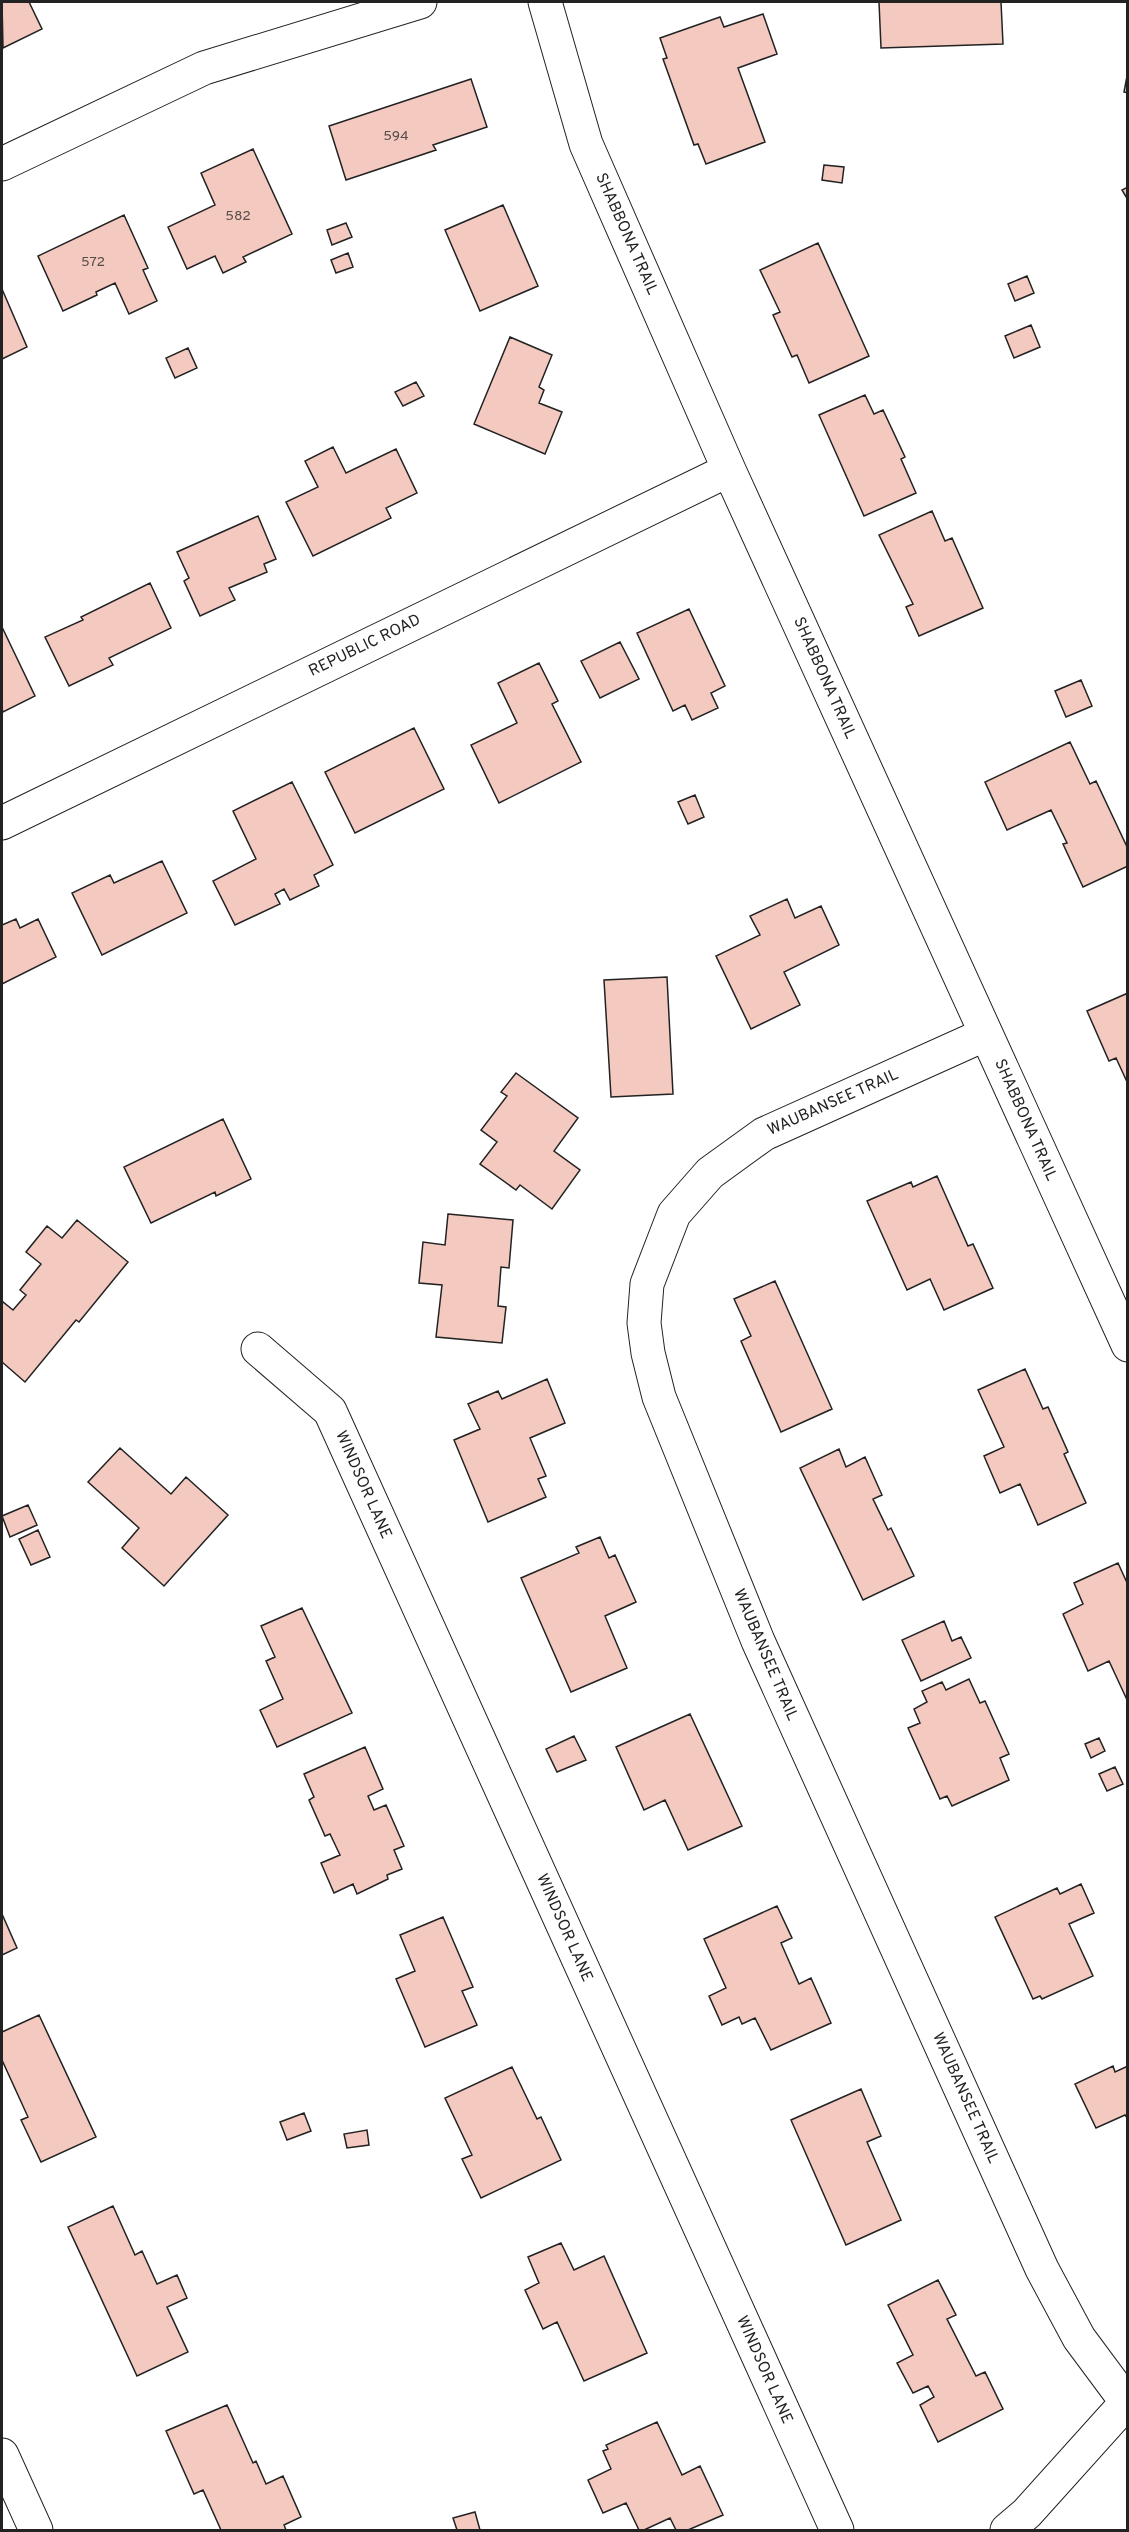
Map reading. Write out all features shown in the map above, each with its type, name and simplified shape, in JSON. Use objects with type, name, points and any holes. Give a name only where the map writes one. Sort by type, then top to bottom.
[{"type":"street","points":[[2,164],[204,68],[420,2]]},
{"type":"street","name":"SHABBONA TRAIL","points":[[545,2],[586,144],[729,470],[1128,1345]]},
{"type":"street","name":"REPUBLIC ROAD","points":[[2,823],[729,470]]},
{"type":"street","name":"WAUBANSEE TRAIL","points":[[986,1034],[764,1134],[710,1173],[674,1214],[647,1284],[644,1323],[659,1397],[758,1641],[1042,2269],[1079,2338],[1127,2403]]},
{"type":"street","name":"WINDSOR LANE","points":[[258,1349],[330,1411],[837,2530]]},
{"type":"street","points":[[1007,2530],[1027,2513],[1127,2403]]},
{"type":"street","points":[[2,2455],[36,2530]]},
{"type":"building","points":[[2,2],[29,2],[42,29],[3,48]]},
{"type":"building","points":[[879,2],[1001,2],[1003,44],[881,48]]},
{"type":"building","points":[[763,14],[777,54],[738,68],[765,142],[706,164],[698,144],[694,145],[663,59],[667,58],[660,38],[720,17],[724,27]]},
{"type":"building","points":[[1128,71],[1128,93],[1124,92]]},
{"type":"building","points":[[471,79],[487,127],[433,145],[436,150],[346,180],[329,126]]},
{"type":"building","points":[[253,149],[292,234],[243,257],[246,262],[223,273],[215,256],[187,269],[168,227],[215,205],[201,173]]},
{"type":"building","points":[[824,165],[844,167],[842,183],[822,180]]},
{"type":"building","points":[[1128,187],[1128,200],[1122,190]]},
{"type":"building","points":[[503,205],[538,286],[480,311],[445,230]]},
{"type":"building","points":[[124,215],[148,268],[143,270],[157,301],[129,314],[115,283],[96,292],[97,295],[63,311],[38,256]]},
{"type":"building","points":[[346,223],[352,237],[332,245],[327,230]]},
{"type":"building","points":[[818,243],[869,356],[809,383],[797,355],[792,357],[773,315],[780,312],[760,270]]},
{"type":"building","points":[[348,253],[353,267],[336,273],[331,260]]},
{"type":"building","points":[[1027,276],[1034,293],[1015,301],[1008,284]]},
{"type":"building","points":[[2,289],[27,347],[2,359]]},
{"type":"building","points":[[1031,325],[1040,347],[1014,358],[1005,336]]},
{"type":"building","points":[[510,337],[552,355],[539,387],[544,390],[539,403],[562,412],[545,454],[474,424]]},
{"type":"building","points":[[188,348],[197,368],[175,378],[166,358]]},
{"type":"building","points":[[416,382],[424,396],[403,406],[395,392]]},
{"type":"building","points":[[865,395],[874,414],[883,410],[905,457],[901,459],[916,493],[864,516],[819,415]]},
{"type":"building","points":[[333,447],[346,473],[396,449],[417,493],[386,508],[391,518],[313,556],[286,502],[318,487],[305,461]]},
{"type":"building","points":[[932,511],[945,541],[952,538],[983,608],[919,636],[906,607],[913,604],[879,535]]},
{"type":"building","points":[[258,516],[276,559],[264,564],[267,572],[229,588],[235,600],[200,616],[184,581],[189,578],[177,552]]},
{"type":"building","points":[[150,583],[171,628],[109,658],[113,665],[69,686],[45,637],[83,620],[81,617]]},
{"type":"building","points":[[689,609],[725,686],[711,693],[718,708],[692,720],[685,705],[673,711],[637,633]]},
{"type":"building","points":[[2,627],[35,696],[3,712],[2,709]]},
{"type":"building","points":[[620,642],[639,679],[600,698],[581,661]]},
{"type":"building","points":[[539,663],[558,701],[552,704],[581,762],[499,803],[471,745],[517,723],[498,683]]},
{"type":"building","points":[[1081,680],[1092,706],[1066,717],[1055,691]]},
{"type":"building","points":[[414,728],[444,789],[355,833],[325,772]]},
{"type":"building","points":[[1070,742],[1090,784],[1096,781],[1128,849],[1128,866],[1083,887],[1063,844],[1067,843],[1051,810],[1007,830],[985,782]]},
{"type":"building","points":[[292,782],[333,865],[314,875],[319,886],[290,900],[284,889],[275,894],[280,904],[235,925],[213,881],[256,859],[233,811]]},
{"type":"building","points":[[695,795],[704,817],[688,824],[678,802]]},
{"type":"building","points":[[162,861],[187,913],[102,955],[72,893],[110,875],[114,883]]},
{"type":"building","points":[[787,899],[795,918],[821,906],[839,945],[784,972],[800,1005],[751,1029],[716,956],[760,935],[750,916]]},
{"type":"building","points":[[16,919],[20,928],[38,919],[56,957],[2,984],[2,925]]},
{"type":"building","points":[[667,977],[673,1094],[611,1097],[604,980]]},
{"type":"building","points":[[1128,993],[1128,1084],[1116,1058],[1109,1061],[1087,1011]]},
{"type":"building","points":[[516,1073],[578,1118],[554,1151],[580,1170],[552,1209],[520,1185],[516,1190],[480,1164],[497,1142],[481,1130],[507,1096],[501,1092]]},
{"type":"building","points":[[223,1119],[251,1179],[216,1196],[215,1192],[151,1223],[124,1167]]},
{"type":"building","points":[[937,1176],[968,1246],[973,1244],[993,1288],[944,1310],[930,1279],[907,1290],[867,1201],[911,1182],[913,1187]]},
{"type":"building","points":[[448,1214],[513,1220],[509,1268],[501,1267],[498,1306],[506,1307],[502,1343],[436,1337],[442,1285],[419,1283],[423,1242],[445,1245]]},
{"type":"building","points":[[77,1220],[128,1262],[79,1322],[76,1320],[25,1382],[2,1362],[2,1304],[3,1302],[13,1310],[26,1295],[20,1290],[41,1264],[26,1252],[47,1226],[62,1238]]},
{"type":"building","points":[[775,1281],[832,1409],[781,1432],[741,1341],[751,1336],[734,1299]]},
{"type":"building","points":[[1025,1369],[1043,1409],[1048,1407],[1068,1452],[1064,1454],[1086,1503],[1038,1525],[1020,1484],[1000,1493],[984,1456],[1004,1447],[978,1390]]},
{"type":"building","points":[[547,1379],[565,1423],[530,1438],[546,1476],[538,1479],[546,1497],[488,1522],[454,1440],[480,1429],[468,1404],[498,1391],[502,1399]]},
{"type":"building","points":[[120,1448],[171,1494],[186,1477],[228,1515],[164,1586],[122,1548],[139,1528],[88,1482]]},
{"type":"building","points":[[839,1449],[846,1467],[865,1457],[882,1495],[873,1499],[888,1530],[891,1528],[914,1576],[863,1600],[800,1468]]},
{"type":"building","points":[[28,1505],[37,1525],[10,1537],[2,1516]]},
{"type":"building","points":[[38,1530],[50,1557],[31,1565],[19,1539]]},
{"type":"building","points":[[600,1537],[609,1558],[615,1555],[636,1602],[605,1616],[627,1668],[571,1692],[521,1578],[579,1553],[576,1547]]},
{"type":"building","points":[[1118,1563],[1128,1585],[1128,1702],[1109,1661],[1088,1671],[1063,1614],[1083,1604],[1074,1583]]},
{"type":"building","points":[[302,1608],[352,1713],[277,1747],[260,1710],[283,1699],[266,1661],[275,1657],[261,1626]]},
{"type":"building","points":[[944,1621],[952,1641],[961,1637],[971,1658],[921,1681],[902,1640]]},
{"type":"building","points":[[969,1679],[980,1703],[985,1701],[1009,1754],[1000,1758],[1009,1780],[952,1806],[947,1796],[940,1799],[908,1728],[920,1723],[914,1709],[927,1702],[922,1691],[942,1682],[946,1690]]},
{"type":"building","points":[[690,1714],[742,1826],[688,1850],[665,1800],[644,1810],[616,1747]]},
{"type":"building","points":[[574,1736],[586,1760],[557,1772],[546,1749]]},
{"type":"building","points":[[1099,1738],[1105,1751],[1091,1758],[1085,1744]]},
{"type":"building","points":[[365,1747],[383,1789],[368,1796],[374,1810],[386,1805],[404,1846],[394,1850],[402,1869],[387,1875],[388,1879],[357,1894],[353,1884],[334,1893],[321,1863],[340,1855],[330,1834],[325,1836],[309,1800],[314,1797],[304,1774]]},
{"type":"building","points":[[1115,1767],[1123,1784],[1107,1791],[1099,1774]]},
{"type":"building","points":[[1081,1884],[1094,1913],[1069,1924],[1093,1976],[1042,1999],[1040,1996],[1033,1999],[995,1917],[1057,1888],[1060,1894]]},
{"type":"building","points":[[777,1906],[792,1938],[781,1943],[799,1984],[811,1978],[831,2023],[771,2050],[755,2018],[742,2024],[739,2017],[722,2025],[709,1996],[726,1988],[704,1939]]},
{"type":"building","points":[[2,1914],[17,1948],[2,1955]]},
{"type":"building","points":[[443,1917],[473,1987],[462,1991],[477,2025],[425,2047],[396,1979],[415,1971],[400,1935]]},
{"type":"building","points":[[39,2015],[96,2137],[41,2162],[21,2120],[28,2117],[2,2060],[2,2032]]},
{"type":"building","points":[[1113,2066],[1115,2072],[1128,2066],[1128,2119],[1125,2115],[1096,2128],[1075,2084]]},
{"type":"building","points":[[512,2067],[537,2119],[541,2117],[561,2160],[481,2198],[462,2159],[472,2155],[445,2098]]},
{"type":"building","points":[[861,2089],[881,2136],[867,2142],[901,2220],[846,2245],[791,2120]]},
{"type":"building","points":[[304,2113],[311,2131],[287,2140],[280,2122]]},
{"type":"building","points":[[367,2130],[369,2145],[347,2148],[344,2134]]},
{"type":"building","points":[[113,2206],[135,2255],[142,2251],[157,2284],[177,2275],[187,2298],[167,2307],[188,2352],[137,2376],[68,2227]]},
{"type":"building","points":[[561,2243],[574,2270],[604,2256],[647,2353],[584,2381],[557,2322],[543,2329],[525,2290],[539,2283],[528,2257]]},
{"type":"building","points":[[938,2280],[956,2315],[947,2319],[976,2376],[985,2372],[1003,2409],[938,2442],[920,2405],[934,2397],[928,2386],[913,2393],[897,2363],[913,2355],[888,2305]]},
{"type":"building","points":[[227,2405],[253,2463],[256,2461],[266,2484],[283,2476],[301,2517],[284,2525],[286,2530],[221,2530],[203,2490],[194,2494],[166,2431]]},
{"type":"building","points":[[657,2422],[682,2475],[700,2466],[723,2515],[688,2530],[676,2530],[670,2518],[644,2530],[639,2530],[626,2503],[603,2513],[588,2480],[611,2469],[603,2451],[608,2449],[606,2445]]},
{"type":"building","points":[[475,2512],[480,2530],[457,2530],[453,2518]]}]
